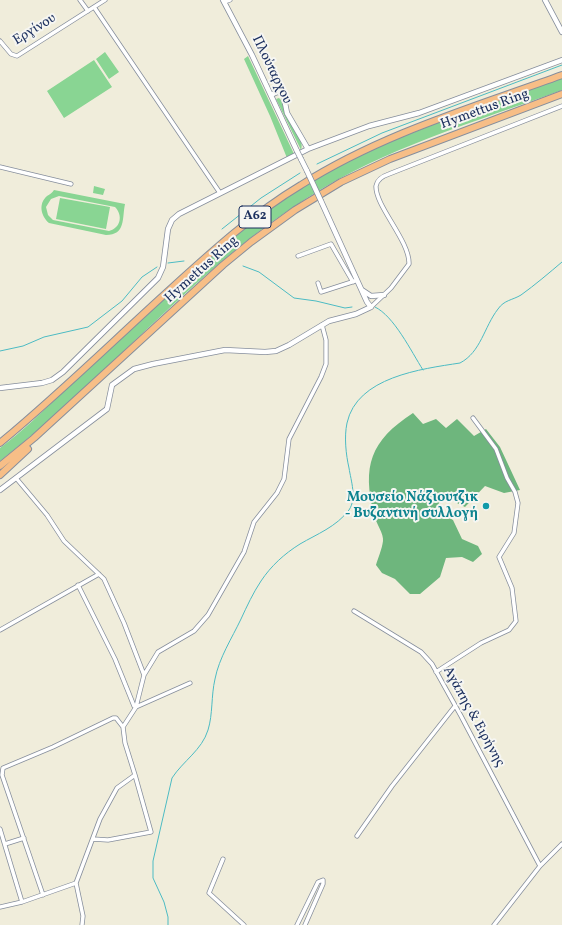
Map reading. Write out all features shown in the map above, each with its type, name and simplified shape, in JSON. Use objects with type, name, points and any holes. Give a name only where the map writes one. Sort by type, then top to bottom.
[{"type":"highway","name":"Hymettus Ring","points":[[0,443],[215,249],[265,209],[301,184],[346,159],[392,138],[562,75]]},
{"type":"highway","name":"Hymettus Ring","points":[[0,466],[60,414],[237,253],[265,230],[310,200],[352,176],[390,159],[562,94]]},
{"type":"highway","points":[[0,475],[43,434],[60,414]]},
{"type":"street","points":[[80,0],[88,11]]},
{"type":"street","name":"Εργίνου","points":[[0,41],[10,54],[17,56],[105,0]]},
{"type":"street","points":[[224,1],[230,0]]},
{"type":"street","points":[[545,0],[562,32]]},
{"type":"street","name":"Πλούταρχου","points":[[224,1],[307,171],[355,281],[366,296]]},
{"type":"street","points":[[94,7],[220,193]]},
{"type":"street","points":[[0,388],[45,383],[63,372],[158,278],[163,267],[168,229],[175,217],[308,149],[368,126],[419,113],[562,60]]},
{"type":"street","points":[[271,95],[277,92],[283,93],[287,113],[308,149]]},
{"type":"street","points":[[0,490],[107,409],[112,385],[134,369],[152,364],[225,350],[265,352],[276,351],[322,325],[359,312],[371,306],[384,295],[407,269],[409,260],[379,197],[376,186],[378,180],[396,171],[562,106]]},
{"type":"street","points":[[0,167],[71,184]]},
{"type":"street","points":[[298,256],[331,244],[355,281],[321,292],[318,283]]},
{"type":"street","points":[[366,296],[384,295]]},
{"type":"street","points":[[366,296],[371,306]]},
{"type":"street","points":[[359,312],[363,307],[366,296]]},
{"type":"street","points":[[123,727],[136,707],[144,675],[161,649],[194,631],[208,615],[244,552],[254,522],[277,493],[284,479],[288,439],[326,364],[326,340],[322,325]]},
{"type":"street","points":[[436,672],[481,643],[509,630],[516,621],[512,588],[499,557],[514,533],[518,502],[515,492],[506,478],[496,449],[473,418]]},
{"type":"street","points":[[16,478],[47,515],[64,540],[99,574],[108,586],[144,675]]},
{"type":"street","points":[[0,630],[99,574]]},
{"type":"street","points":[[78,585],[115,659],[125,685],[136,707]]},
{"type":"street","name":"Αγάπης & Ειρήνης","points":[[354,611],[421,652],[436,672],[540,866]]},
{"type":"street","points":[[136,707],[190,683]]},
{"type":"street","points":[[357,836],[392,786],[455,706]]},
{"type":"street","points":[[43,895],[1,775],[1,767],[53,747],[113,718],[116,718],[123,727],[125,743],[151,832],[108,840],[93,839]]},
{"type":"street","points":[[82,925],[83,916],[76,883],[100,819],[117,788],[135,775]]},
{"type":"street","points":[[0,829],[22,902]]},
{"type":"street","points":[[5,844],[24,838]]},
{"type":"street","points":[[494,925],[540,866],[562,844]]},
{"type":"street","points":[[223,859],[209,892],[244,925]]},
{"type":"street","points":[[297,925],[318,882],[323,880],[323,884],[304,925]]},
{"type":"street","points":[[0,907],[22,902],[76,883]]},
{"type":"green space","points":[[105,52],[119,72],[109,79],[96,59]]},
{"type":"green space","points":[[248,56],[294,154],[287,158],[244,59]]},
{"type":"green space","points":[[94,60],[112,87],[64,118],[47,91]]},
{"type":"green space","points":[[562,78],[562,90],[399,150],[337,180],[307,198],[265,227],[226,258],[188,291],[77,395],[0,461],[0,448],[33,421],[196,268],[251,222],[280,201],[313,180],[382,146],[453,117]]},
{"type":"green space","points":[[279,98],[288,118],[300,138],[302,146],[301,150],[276,99]]},
{"type":"green space","points":[[94,186],[105,189],[103,195],[93,193]]},
{"type":"green space","points":[[54,190],[125,204],[120,229],[117,232],[106,235],[49,223],[42,213],[42,203],[44,199]],"holes":[[[59,196],[115,207],[118,210],[120,221],[116,227],[109,231],[53,220],[48,215],[46,207],[51,199]]]},
{"type":"green space","points":[[60,198],[110,207],[106,229],[56,219]]},
{"type":"green space","points":[[413,413],[423,424],[436,419],[446,428],[457,419],[474,436],[486,429],[500,447],[520,490],[504,493],[485,486],[465,507],[443,496],[435,510],[453,520],[462,539],[478,546],[482,554],[473,562],[462,557],[446,558],[440,577],[420,594],[410,594],[395,579],[382,573],[376,565],[382,547],[383,538],[374,515],[370,498],[369,482],[373,456],[379,445],[398,423]]},
{"type":"waterway","points":[[317,164],[382,133],[562,65]]},
{"type":"waterway","points":[[222,229],[261,198],[300,173]]},
{"type":"waterway","points":[[168,263],[184,261]]},
{"type":"waterway","points":[[168,925],[168,917],[164,902],[153,878],[153,861],[172,778],[197,749],[205,737],[210,724],[214,685],[219,663],[255,590],[269,570],[283,556],[300,544],[332,526],[349,510],[353,500],[353,489],[346,452],[346,434],[347,423],[353,407],[363,395],[377,385],[393,378],[427,368],[460,363],[478,346],[493,316],[500,306],[521,295],[562,262]]},
{"type":"waterway","points":[[243,266],[259,272],[294,298],[316,301],[345,308],[352,307]]},
{"type":"waterway","points":[[0,351],[23,346],[44,337],[88,327],[122,301],[142,277],[157,267]]},
{"type":"waterway","points":[[375,307],[389,318],[408,344],[423,370]]},
{"type":"place","name":"Μουσείο Νάζιουτζικ - Βυζαντινή συλλογή","points":[[486,506]]}]
